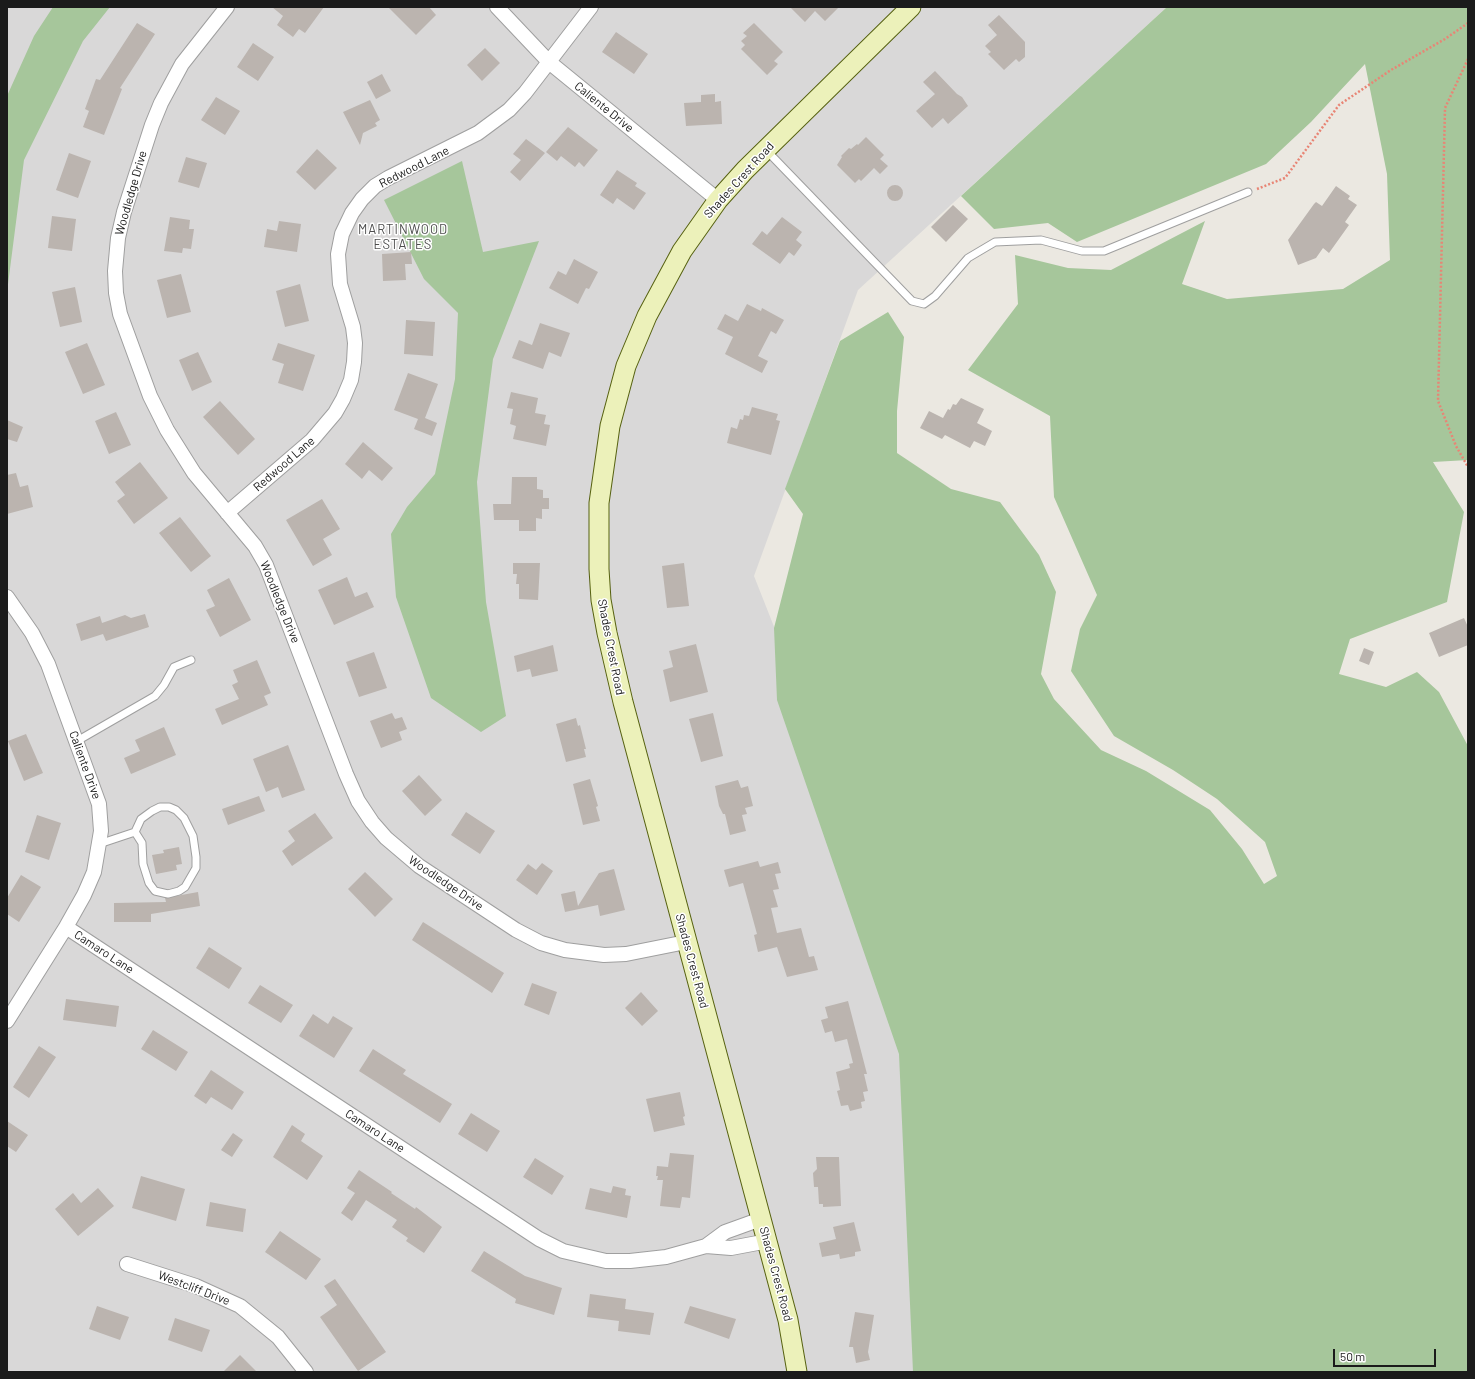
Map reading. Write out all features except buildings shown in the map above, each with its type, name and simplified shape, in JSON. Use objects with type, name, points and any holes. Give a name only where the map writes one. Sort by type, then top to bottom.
[{"type":"street","name":"Woodledge Drive","points":[[227,7],[182,64],[161,103],[124,212],[118,238],[115,270],[116,293],[120,314],[150,396],[167,430],[194,473],[255,546],[266,565],[346,774],[358,801],[372,822],[402,853],[488,912],[541,943],[565,950],[604,955],[626,954],[686,942]]},
{"type":"street","name":"Caliente Drive","points":[[497,7],[549,62],[718,200]]},
{"type":"street","name":"Redwood Lane","points":[[227,513],[312,440],[335,413],[343,399],[351,380],[355,343],[353,327],[340,284],[338,254],[342,234],[352,213],[362,199],[375,186],[388,178],[463,142],[492,123],[525,93],[590,7]]},
{"type":"street","name":"Shades Crest Road","points":[[797,1372],[788,1320],[768,1241],[686,942],[623,702],[607,633],[601,600],[599,569],[599,503],[610,426],[626,366],[637,337],[670,270],[718,200],[766,149],[911,7]]},
{"type":"street","name":"Caliente Drive","points":[[7,597],[42,649],[100,804],[101,831],[100,844],[94,872],[84,895],[66,927],[7,1021]]},
{"type":"street","name":"Camaro Lane","points":[[66,927],[539,1240],[563,1251],[606,1261],[630,1261],[666,1257],[706,1246],[731,1248],[768,1241]]},
{"type":"street","name":"Camaro Lane","points":[[706,1246],[725,1232],[761,1219]]},
{"type":"street","name":"Westcliff Drive","points":[[127,1264],[196,1286],[240,1306],[278,1337],[306,1372]]},
{"type":"lane","points":[[766,149],[912,301],[924,304],[935,296],[968,258],[995,242],[1041,240],[1082,251],[1104,251],[1248,192]]},
{"type":"lane","points":[[77,741],[155,696],[164,685],[174,668],[191,660]]},
{"type":"lane","points":[[100,844],[135,832],[141,819],[160,807],[169,807],[176,810],[184,818],[193,836],[196,857],[196,868],[185,887],[179,891],[168,894],[155,891],[149,883],[142,864],[142,842],[135,832]]},
{"type":"path","points":[[1248,192],[1285,178],[1340,105],[1391,70],[1445,39],[1468,23]]},
{"type":"path","points":[[1468,59],[1446,108],[1438,401],[1456,446],[1468,467]]},
{"type":"shaded area","points":[[7,7],[1167,7],[858,290],[754,576],[928,1017],[962,1372],[7,1372]]},
{"type":"green space","points":[[53,7],[110,7],[83,41],[24,160],[7,292],[7,96],[34,36]]},
{"type":"green space","points":[[1167,7],[1468,7],[1468,460],[1433,462],[1464,512],[1447,602],[1350,639],[1339,674],[1386,687],[1417,672],[1439,692],[1468,746],[1468,1372],[913,1372],[899,1054],[777,700],[774,628],[803,514],[785,489],[840,341],[888,312],[904,337],[897,411],[897,453],[951,489],[1000,502],[1039,555],[1056,592],[1041,674],[1054,699],[1101,750],[1146,771],[1210,810],[1242,849],[1264,884],[1277,876],[1265,842],[1217,799],[1173,770],[1114,736],[1071,671],[1080,629],[1097,595],[1054,497],[1050,416],[968,370],[1018,304],[1015,255],[1068,268],[1111,270],[1205,221],[1182,284],[1227,299],[1343,289],[1390,260],[1387,174],[1365,64],[1311,122],[1266,164],[1077,242],[1048,223],[994,229],[961,196]]},
{"type":"green space","points":[[462,161],[483,252],[539,241],[493,359],[477,482],[486,602],[506,716],[481,732],[431,698],[396,597],[391,534],[407,507],[435,474],[455,379],[458,313],[424,279],[384,200]]},
{"type":"district","name":"MARTINWOOD ESTATES","points":[[403,238]]}]
